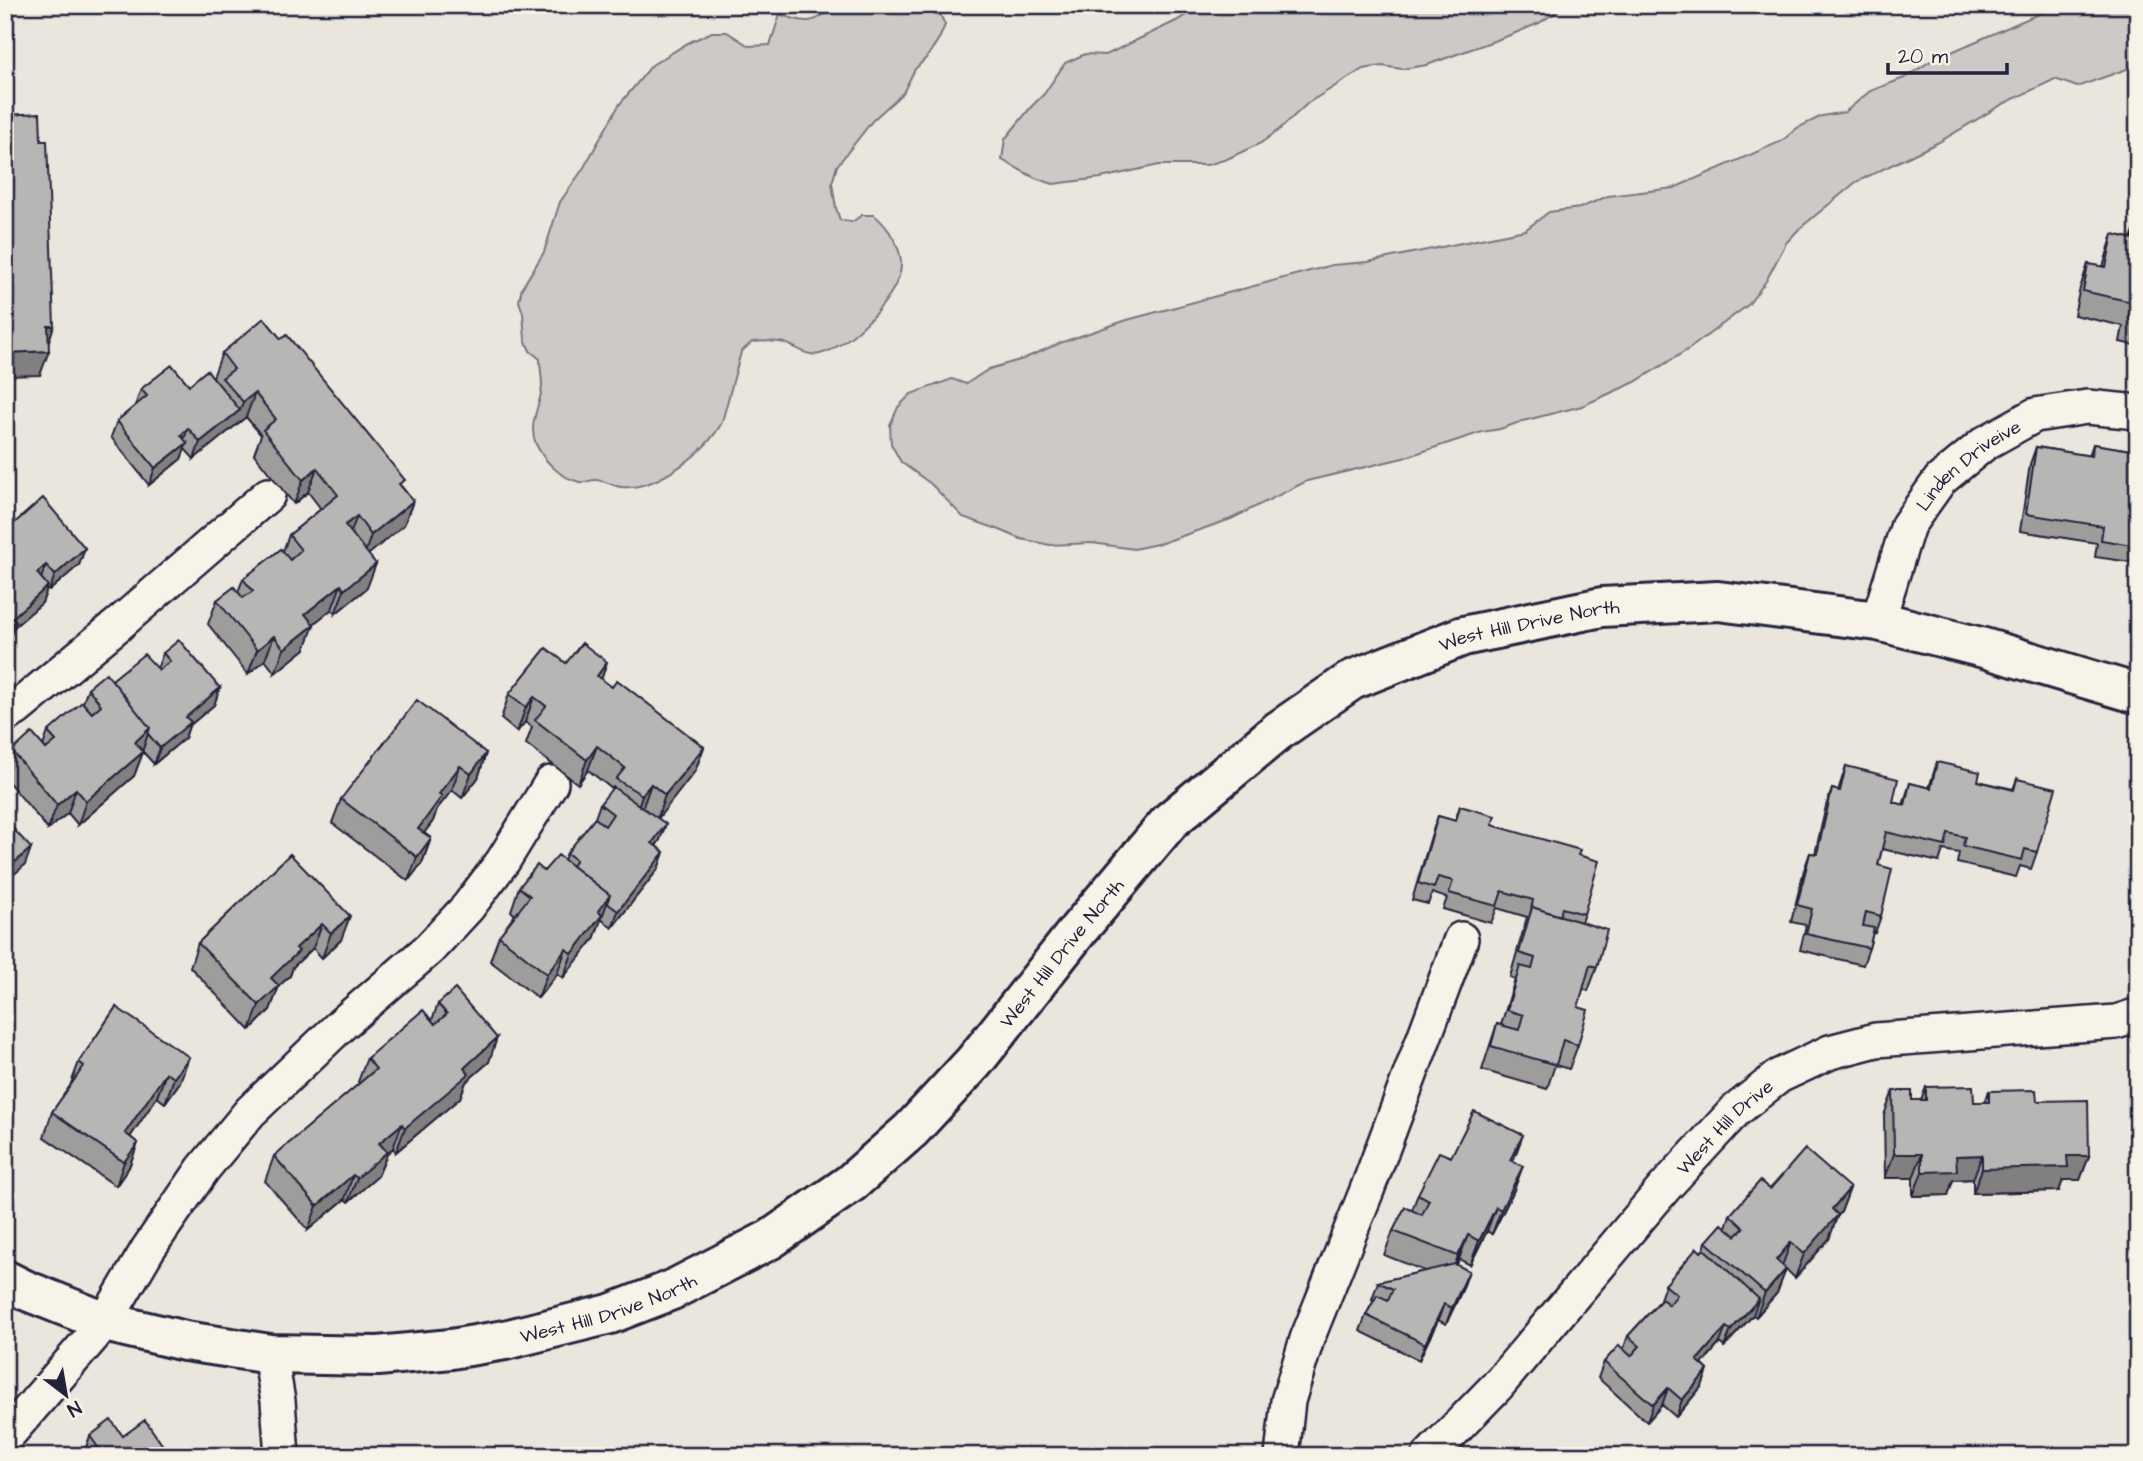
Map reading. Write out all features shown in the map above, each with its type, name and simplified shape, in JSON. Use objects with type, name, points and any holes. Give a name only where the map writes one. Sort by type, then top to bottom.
[{"type":"street","name":"Linden Driveive","points":[[1878,621],[1908,525],[1940,480],[1985,443],[2035,415],[2087,407],[2138,412]]},
{"type":"street","points":[[5,715],[16,709],[120,623],[268,495]]},
{"type":"street","name":"West Hill Drive North","points":[[5,1280],[104,1322],[185,1341],[270,1354],[378,1356],[451,1349],[505,1340],[610,1314],[672,1290],[771,1239],[851,1183],[911,1130],[974,1062],[1079,929],[1170,821],[1278,731],[1352,680],[1463,636],[1602,607],[1718,601],[1878,621],[1984,648],[2138,694]]},
{"type":"street","points":[[5,1438],[104,1322],[148,1249],[203,1169],[250,1112],[342,1024],[429,949],[468,907],[503,861],[551,783]]},
{"type":"street","points":[[1282,1456],[1288,1401],[1307,1339],[1367,1190],[1461,939]]},
{"type":"street","name":"West Hill Drive","points":[[1429,1456],[1497,1386],[1665,1187],[1726,1120],[1779,1076],[1830,1052],[1876,1040],[2116,1022],[2138,1015]]},
{"type":"street","points":[[270,1354],[278,1401],[282,1456]]},
{"type":"shaded area","points":[[837,5],[936,5],[945,25],[927,57],[915,69],[903,93],[873,120],[837,166],[832,183],[840,220],[852,222],[862,215],[874,215],[893,238],[901,266],[892,291],[871,319],[831,350],[815,355],[780,342],[752,342],[741,352],[722,422],[715,433],[693,456],[665,476],[635,487],[621,487],[598,480],[580,482],[566,477],[543,457],[534,437],[534,422],[542,386],[540,359],[530,351],[525,339],[519,301],[522,288],[544,252],[560,202],[583,169],[619,105],[652,65],[712,32],[727,32],[749,46],[770,45],[780,14],[810,21]]},
{"type":"shaded area","points":[[1203,5],[1567,5],[1539,23],[1427,65],[1402,69],[1382,66],[1363,69],[1308,103],[1261,143],[1207,165],[1159,165],[1101,178],[1053,184],[1035,178],[1002,160],[1005,139],[1044,94],[1065,63],[1085,54],[1106,55]]},
{"type":"shaded area","points":[[2059,5],[2138,5],[2138,65],[2077,87],[2055,79],[2003,104],[1939,142],[1856,182],[1786,243],[1766,281],[1748,305],[1689,349],[1635,382],[1582,406],[1482,432],[1403,458],[1307,481],[1231,519],[1162,543],[1134,549],[1092,543],[1050,545],[1021,539],[963,517],[931,484],[901,462],[891,444],[890,425],[898,407],[911,394],[952,379],[966,384],[989,369],[1127,320],[1332,265],[1368,262],[1525,230],[1549,212],[1580,208],[1608,196],[1674,188],[1782,141],[1797,128],[1822,116],[1845,112],[1870,91],[1904,78],[1931,61]]},
{"type":"building","points":[[40,113],[41,141],[47,141],[54,326],[48,326],[49,351],[5,353],[5,115]]},
{"type":"building","points":[[2135,229],[2138,229],[2138,319],[2129,317],[2132,302],[2083,291],[2088,264],[2106,267],[2113,234],[2133,239]]},
{"type":"building","points":[[264,318],[281,339],[287,335],[405,480],[399,484],[413,501],[371,535],[357,516],[345,525],[376,564],[344,590],[341,585],[305,614],[314,625],[284,649],[274,636],[257,650],[217,600],[234,587],[243,598],[253,591],[243,579],[281,549],[290,560],[301,550],[289,535],[338,495],[317,468],[303,480],[263,430],[276,419],[255,393],[243,402],[222,378],[234,369],[222,353]]},
{"type":"building","points":[[172,365],[189,385],[207,370],[240,410],[200,442],[188,428],[181,435],[187,443],[155,468],[117,421],[147,396],[141,389]]},
{"type":"building","points":[[2093,444],[2138,451],[2138,546],[2101,540],[2103,526],[2026,514],[2036,447],[2092,456]]},
{"type":"building","points":[[43,498],[85,548],[55,575],[46,565],[37,573],[48,586],[12,618],[16,622],[5,631],[5,517],[12,525]]},
{"type":"building","points":[[179,640],[220,688],[186,717],[191,722],[160,748],[148,734],[150,728],[112,680],[144,654],[159,670],[170,661],[163,653]]},
{"type":"building","points":[[582,643],[607,662],[597,676],[612,687],[617,680],[704,747],[665,795],[651,784],[642,795],[616,779],[625,768],[597,746],[587,760],[535,720],[546,706],[534,697],[526,707],[509,694],[546,648],[566,663]]},
{"type":"building","points":[[106,673],[150,728],[135,742],[143,752],[86,801],[76,789],[57,805],[12,751],[32,733],[46,749],[56,741],[48,732],[82,702],[92,713],[101,705],[88,688]]},
{"type":"building","points":[[417,700],[486,753],[471,774],[460,766],[439,794],[442,796],[418,829],[431,838],[417,857],[341,799]]},
{"type":"building","points":[[1937,762],[1980,772],[1978,781],[2014,790],[2017,779],[2056,788],[2037,852],[2025,849],[2022,860],[1963,846],[1965,837],[1948,833],[1945,846],[1886,832],[1878,865],[1892,869],[1881,916],[1866,912],[1863,926],[1874,928],[1869,948],[1806,934],[1812,909],[1797,905],[1810,853],[1817,854],[1832,789],[1840,791],[1846,766],[1898,779],[1893,802],[1905,805],[1910,783],[1931,788]]},
{"type":"building","points":[[613,787],[666,824],[652,843],[664,852],[618,911],[607,903],[610,895],[572,866],[576,860],[567,853],[595,818],[605,826],[613,814],[600,804]]},
{"type":"building","points":[[1460,806],[1495,816],[1492,825],[1580,850],[1578,855],[1599,861],[1584,914],[1562,908],[1560,916],[1532,907],[1530,915],[1533,900],[1502,891],[1497,906],[1449,893],[1453,881],[1438,877],[1434,888],[1418,883],[1438,816],[1456,821]]},
{"type":"building","points":[[5,820],[31,848],[5,871]]},
{"type":"building","points":[[290,854],[350,916],[331,933],[322,924],[296,948],[299,951],[271,978],[279,986],[259,1005],[198,943]]},
{"type":"building","points":[[558,855],[610,895],[598,911],[602,915],[572,954],[566,949],[547,974],[499,936],[530,896],[519,887],[537,865],[544,871]]},
{"type":"building","points":[[1532,907],[1607,930],[1597,967],[1590,965],[1578,1007],[1588,1010],[1578,1045],[1563,1040],[1556,1065],[1491,1046],[1497,1024],[1519,1030],[1523,1015],[1507,1010],[1520,966],[1532,969],[1535,958],[1519,953]]},
{"type":"building","points":[[455,989],[497,1038],[464,1068],[469,1074],[405,1128],[402,1124],[379,1143],[387,1152],[357,1178],[353,1175],[317,1206],[274,1156],[376,1069],[367,1058],[423,1010],[435,1024],[447,1014],[438,1004]]},
{"type":"building","points":[[116,1007],[189,1057],[174,1078],[166,1073],[125,1133],[138,1143],[124,1162],[52,1112],[84,1066],[79,1062]]},
{"type":"building","points":[[1973,1086],[1974,1102],[1989,1102],[1989,1091],[2036,1090],[2037,1101],[2088,1100],[2089,1156],[2067,1156],[2068,1167],[1982,1169],[1982,1155],[1956,1156],[1957,1171],[1922,1172],[1922,1154],[1894,1154],[1893,1091],[1912,1091],[1912,1100],[1926,1100],[1926,1087]]},
{"type":"building","points":[[1474,1111],[1523,1135],[1510,1160],[1523,1166],[1501,1210],[1496,1207],[1479,1241],[1468,1235],[1458,1256],[1393,1231],[1405,1207],[1422,1215],[1429,1200],[1418,1194],[1439,1152],[1451,1157]]},
{"type":"building","points":[[1805,1149],[1850,1188],[1832,1209],[1838,1215],[1804,1254],[1791,1242],[1776,1260],[1786,1269],[1765,1293],[1706,1242],[1722,1224],[1736,1236],[1744,1228],[1730,1215],[1760,1181],[1770,1189]]},
{"type":"building","points":[[1697,1248],[1701,1252],[1704,1249],[1759,1299],[1731,1330],[1726,1327],[1697,1360],[1708,1370],[1682,1400],[1668,1388],[1653,1405],[1604,1362],[1619,1345],[1631,1356],[1640,1346],[1628,1336],[1662,1299],[1669,1305],[1677,1295],[1665,1285]]},
{"type":"building","points":[[1455,1264],[1469,1271],[1452,1308],[1444,1304],[1425,1344],[1366,1315],[1377,1295],[1388,1300],[1393,1289],[1378,1282]]},
{"type":"building","points":[[111,1420],[123,1436],[145,1420],[170,1456],[92,1456],[100,1450],[90,1436]]}]
